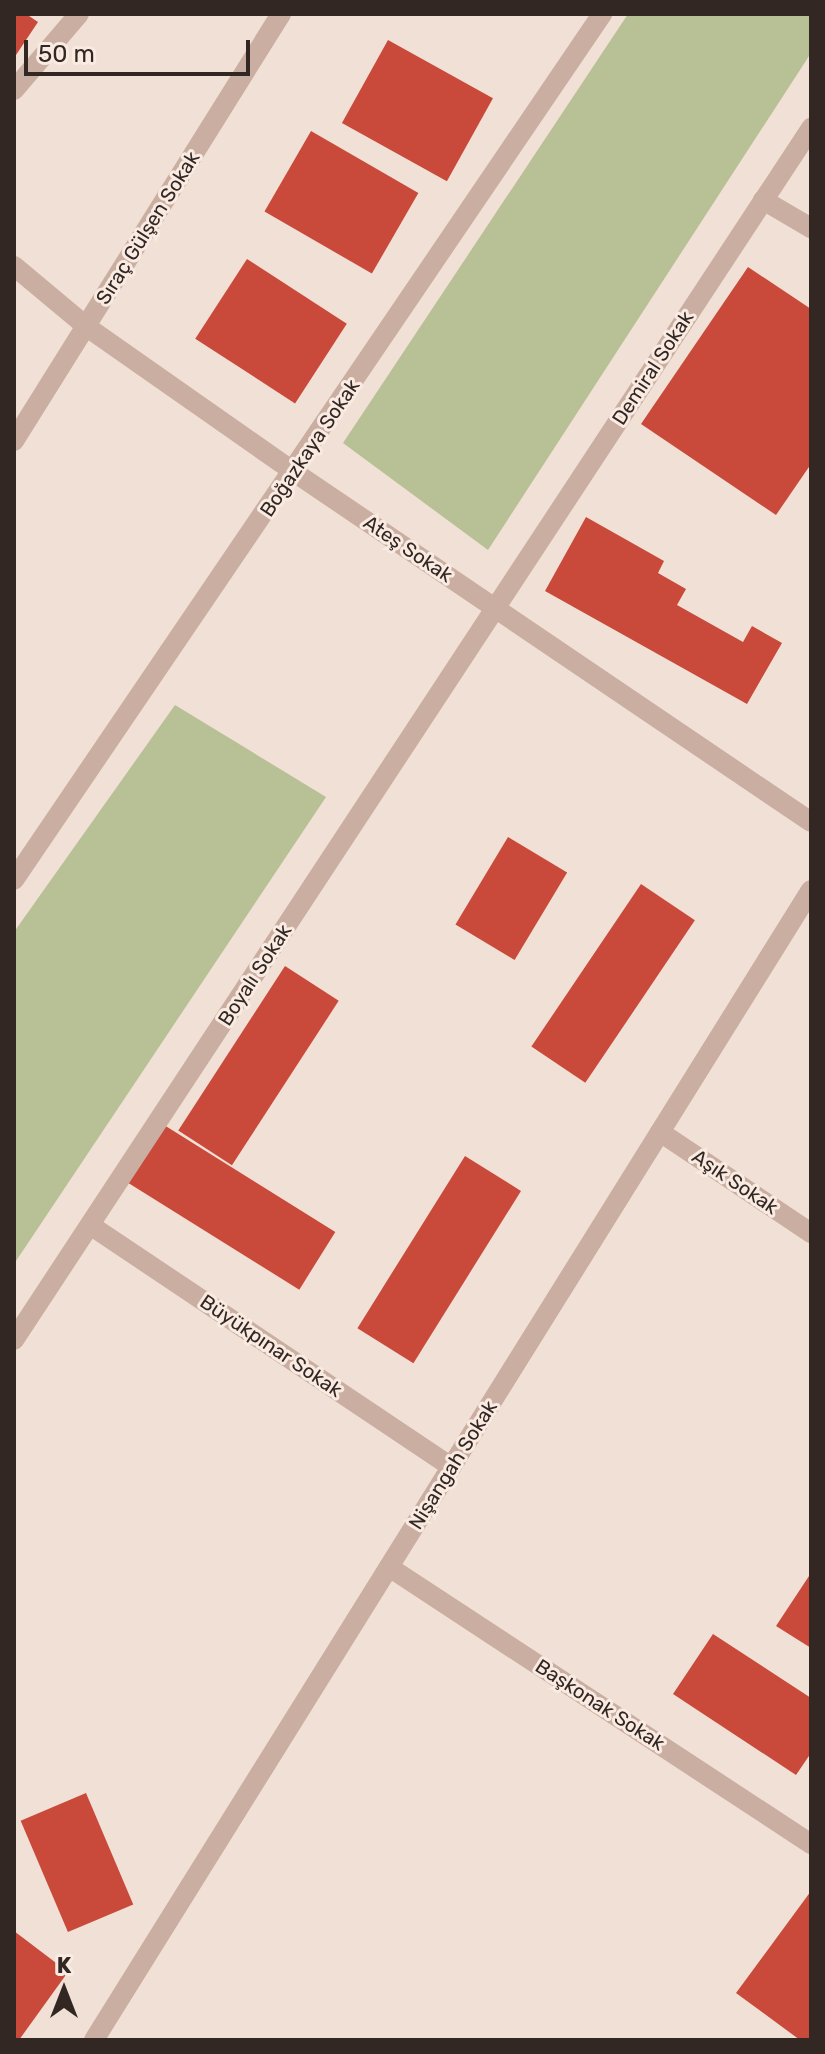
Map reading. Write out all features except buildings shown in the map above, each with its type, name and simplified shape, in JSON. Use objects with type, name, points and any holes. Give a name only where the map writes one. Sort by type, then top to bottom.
[{"type":"street","points":[[14,90],[79,14]]},
{"type":"street","name":"Sıraç Gülşen Sokak","points":[[14,441],[281,14]]},
{"type":"street","name":"Boğazkaya Sokak","points":[[14,880],[294,472],[602,14]]},
{"type":"street","name":"Demiral Sokak","points":[[496,609],[811,128]]},
{"type":"street","points":[[763,200],[811,228]]},
{"type":"street","name":"Ateş Sokak","points":[[14,266],[87,327],[294,472],[811,822]]},
{"type":"street","name":"Boyalı Sokak","points":[[14,1340],[496,609]]},
{"type":"street","name":"Nişangah Sokak","points":[[94,2040],[811,890]]},
{"type":"street","name":"Aşık Sokak","points":[[660,1132],[811,1233]]},
{"type":"street","name":"Büyükpınar Sokak","points":[[90,1225],[451,1467]]},
{"type":"street","name":"Başkonak Sokak","points":[[389,1567],[811,1844]]},
{"type":"green space","points":[[628,14],[811,14],[811,53],[488,550],[343,443]]},
{"type":"green space","points":[[175,705],[326,797],[14,1264],[14,932]]}]
